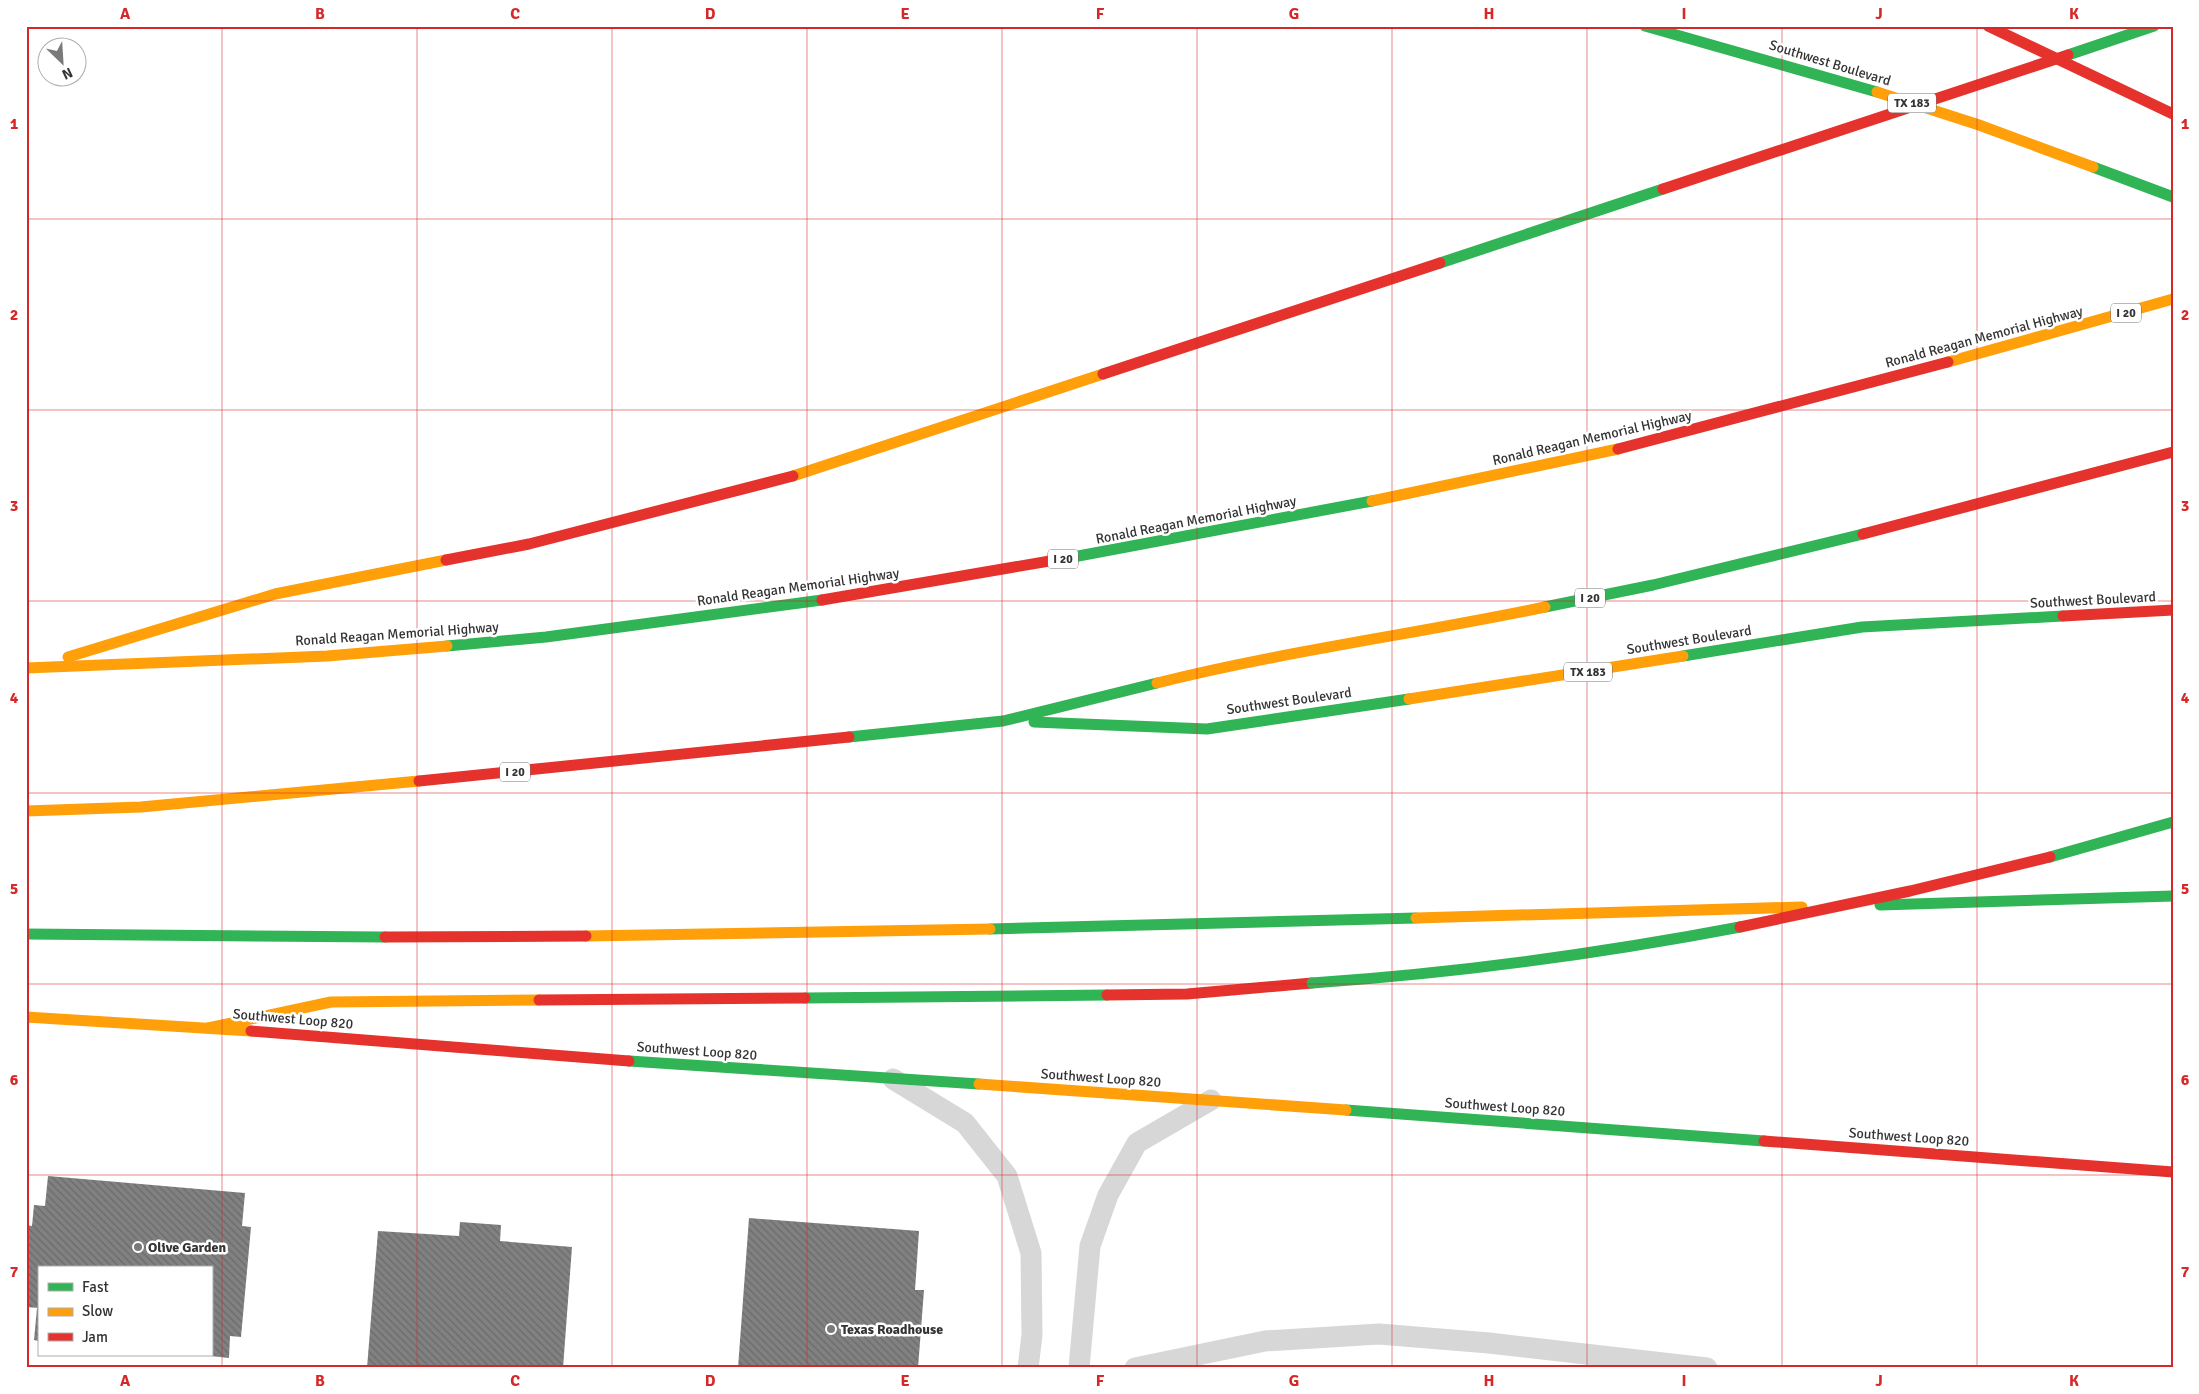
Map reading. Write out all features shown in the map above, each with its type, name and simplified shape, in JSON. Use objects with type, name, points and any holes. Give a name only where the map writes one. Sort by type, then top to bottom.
[{"type":"main road","name":"Southwest Boulevard","points":[[1645,26],[1862,87],[1979,125],[2173,197]]},
{"type":"main road","points":[[1988,26],[2173,114]]},
{"type":"main road","points":[[28,668],[275,594],[528,544],[802,474],[2154,26]]},
{"type":"main road","name":"Ronald Reagan Memorial Highway","points":[[28,668],[327,656],[546,637],[874,592],[1206,534],[1444,487],[1616,449],[1877,382],[2173,299]]},
{"type":"main road","name":"I 20","points":[[26,811],[141,807],[547,769],[1003,721],[1232,664],[1474,622],[1653,585],[1884,529],[2173,452]]},
{"type":"main road","name":"Southwest Boulevard","points":[[1003,721],[1207,729],[1528,681],[1862,627],[2173,610]]},
{"type":"main road","points":[[208,1028],[331,1002],[1167,994],[1242,991],[1312,983],[1378,979],[1578,955],[1687,937],[1921,889],[2031,862],[2173,822]]},
{"type":"main road","points":[[26,934],[282,938],[884,932],[2173,896]]},
{"type":"main road","name":"Southwest Loop 820","points":[[26,1017],[208,1028],[557,1056],[1211,1100],[2173,1172]]},
{"type":"lane","points":[[892,1079],[965,1123],[1008,1176],[1031,1253],[1032,1335],[1028,1368]]},
{"type":"lane","points":[[1079,1368],[1090,1246],[1108,1195],[1138,1142],[1211,1100]]},
{"type":"lane","points":[[1135,1368],[1265,1341],[1379,1334],[1489,1343],[1707,1368]]},
{"type":"building","name":"Olive Garden","points":[[48,1176],[245,1193],[242,1226],[251,1227],[241,1337],[230,1336],[229,1358],[211,1356],[212,1266],[38,1266],[38,1308],[26,1307],[26,1225],[32,1226],[34,1205],[45,1206]]},
{"type":"building","name":"Texas Roadhouse","points":[[749,1218],[919,1231],[915,1290],[924,1290],[918,1368],[738,1368]]},
{"type":"building","points":[[460,1222],[501,1225],[500,1241],[572,1247],[563,1368],[367,1368],[378,1231],[459,1236]]},
{"type":"building","points":[[37,1308],[38,1308],[38,1341],[34,1340]]},
{"type":"traffic: fast","points":[[1645,26],[1877,92]]},
{"type":"traffic: fast","points":[[2068,55],[2154,26]]},
{"type":"traffic: fast","points":[[2093,167],[2173,197]]},
{"type":"traffic: fast","points":[[1440,263],[1663,189]]},
{"type":"traffic: fast","points":[[1073,557],[1372,501]]},
{"type":"traffic: fast","points":[[1545,607],[1653,585],[1863,534]]},
{"type":"traffic: fast","points":[[447,646],[546,637],[822,600]]},
{"type":"traffic: fast","points":[[1683,656],[1862,627],[2063,616]]},
{"type":"traffic: fast","points":[[849,737],[1003,721],[1157,683]]},
{"type":"traffic: fast","points":[[1034,722],[1207,729],[1409,699]]},
{"type":"traffic: fast","points":[[2050,857],[2173,822]]},
{"type":"traffic: fast","points":[[1880,905],[2173,896]]},
{"type":"traffic: fast","points":[[990,929],[1416,918]]},
{"type":"traffic: fast","points":[[1312,983],[1420,974],[1527,961],[1633,946],[1740,927]]},
{"type":"traffic: fast","points":[[26,934],[385,937]]},
{"type":"traffic: fast","points":[[805,998],[1107,995]]},
{"type":"traffic: fast","points":[[629,1061],[979,1084]]},
{"type":"traffic: fast","points":[[1346,1110],[1764,1141]]},
{"type":"traffic: slow","points":[[1877,92],[1979,125],[2093,167]]},
{"type":"traffic: slow","points":[[1948,362],[2173,299]]},
{"type":"traffic: slow","points":[[793,476],[1103,374]]},
{"type":"traffic: slow","points":[[1372,501],[1618,449]]},
{"type":"traffic: slow","points":[[68,657],[275,594],[446,560]]},
{"type":"traffic: slow","points":[[1157,683],[1253,661],[1545,607]]},
{"type":"traffic: slow","points":[[26,668],[327,656],[447,646]]},
{"type":"traffic: slow","points":[[1409,699],[1683,656]]},
{"type":"traffic: slow","points":[[26,811],[141,807],[419,781]]},
{"type":"traffic: slow","points":[[1416,918],[1802,907]]},
{"type":"traffic: slow","points":[[586,936],[990,929]]},
{"type":"traffic: slow","points":[[208,1028],[331,1002],[539,1000]]},
{"type":"traffic: slow","points":[[26,1017],[251,1031]]},
{"type":"traffic: slow","points":[[979,1084],[1346,1110]]},
{"type":"traffic: jam","points":[[1988,26],[2173,114]]},
{"type":"traffic: jam","points":[[1663,189],[2068,55]]},
{"type":"traffic: jam","points":[[1103,374],[1440,263]]},
{"type":"traffic: jam","points":[[1618,449],[1948,362]]},
{"type":"traffic: jam","points":[[1863,534],[2173,452]]},
{"type":"traffic: jam","points":[[446,560],[529,544],[793,476]]},
{"type":"traffic: jam","points":[[822,600],[1073,557]]},
{"type":"traffic: jam","points":[[2063,616],[2173,610]]},
{"type":"traffic: jam","points":[[419,781],[849,737]]},
{"type":"traffic: jam","points":[[1740,927],[1910,891],[2050,857]]},
{"type":"traffic: jam","points":[[385,937],[586,936]]},
{"type":"traffic: jam","points":[[1107,995],[1187,994],[1312,983]]},
{"type":"traffic: jam","points":[[539,1000],[805,998]]},
{"type":"traffic: jam","points":[[251,1031],[629,1061]]},
{"type":"traffic: jam","points":[[1764,1141],[2173,1172]]},
{"type":"place","name":"Olive Garden","points":[[138,1247]]},
{"type":"place","name":"Texas Roadhouse","points":[[831,1329]]}]
